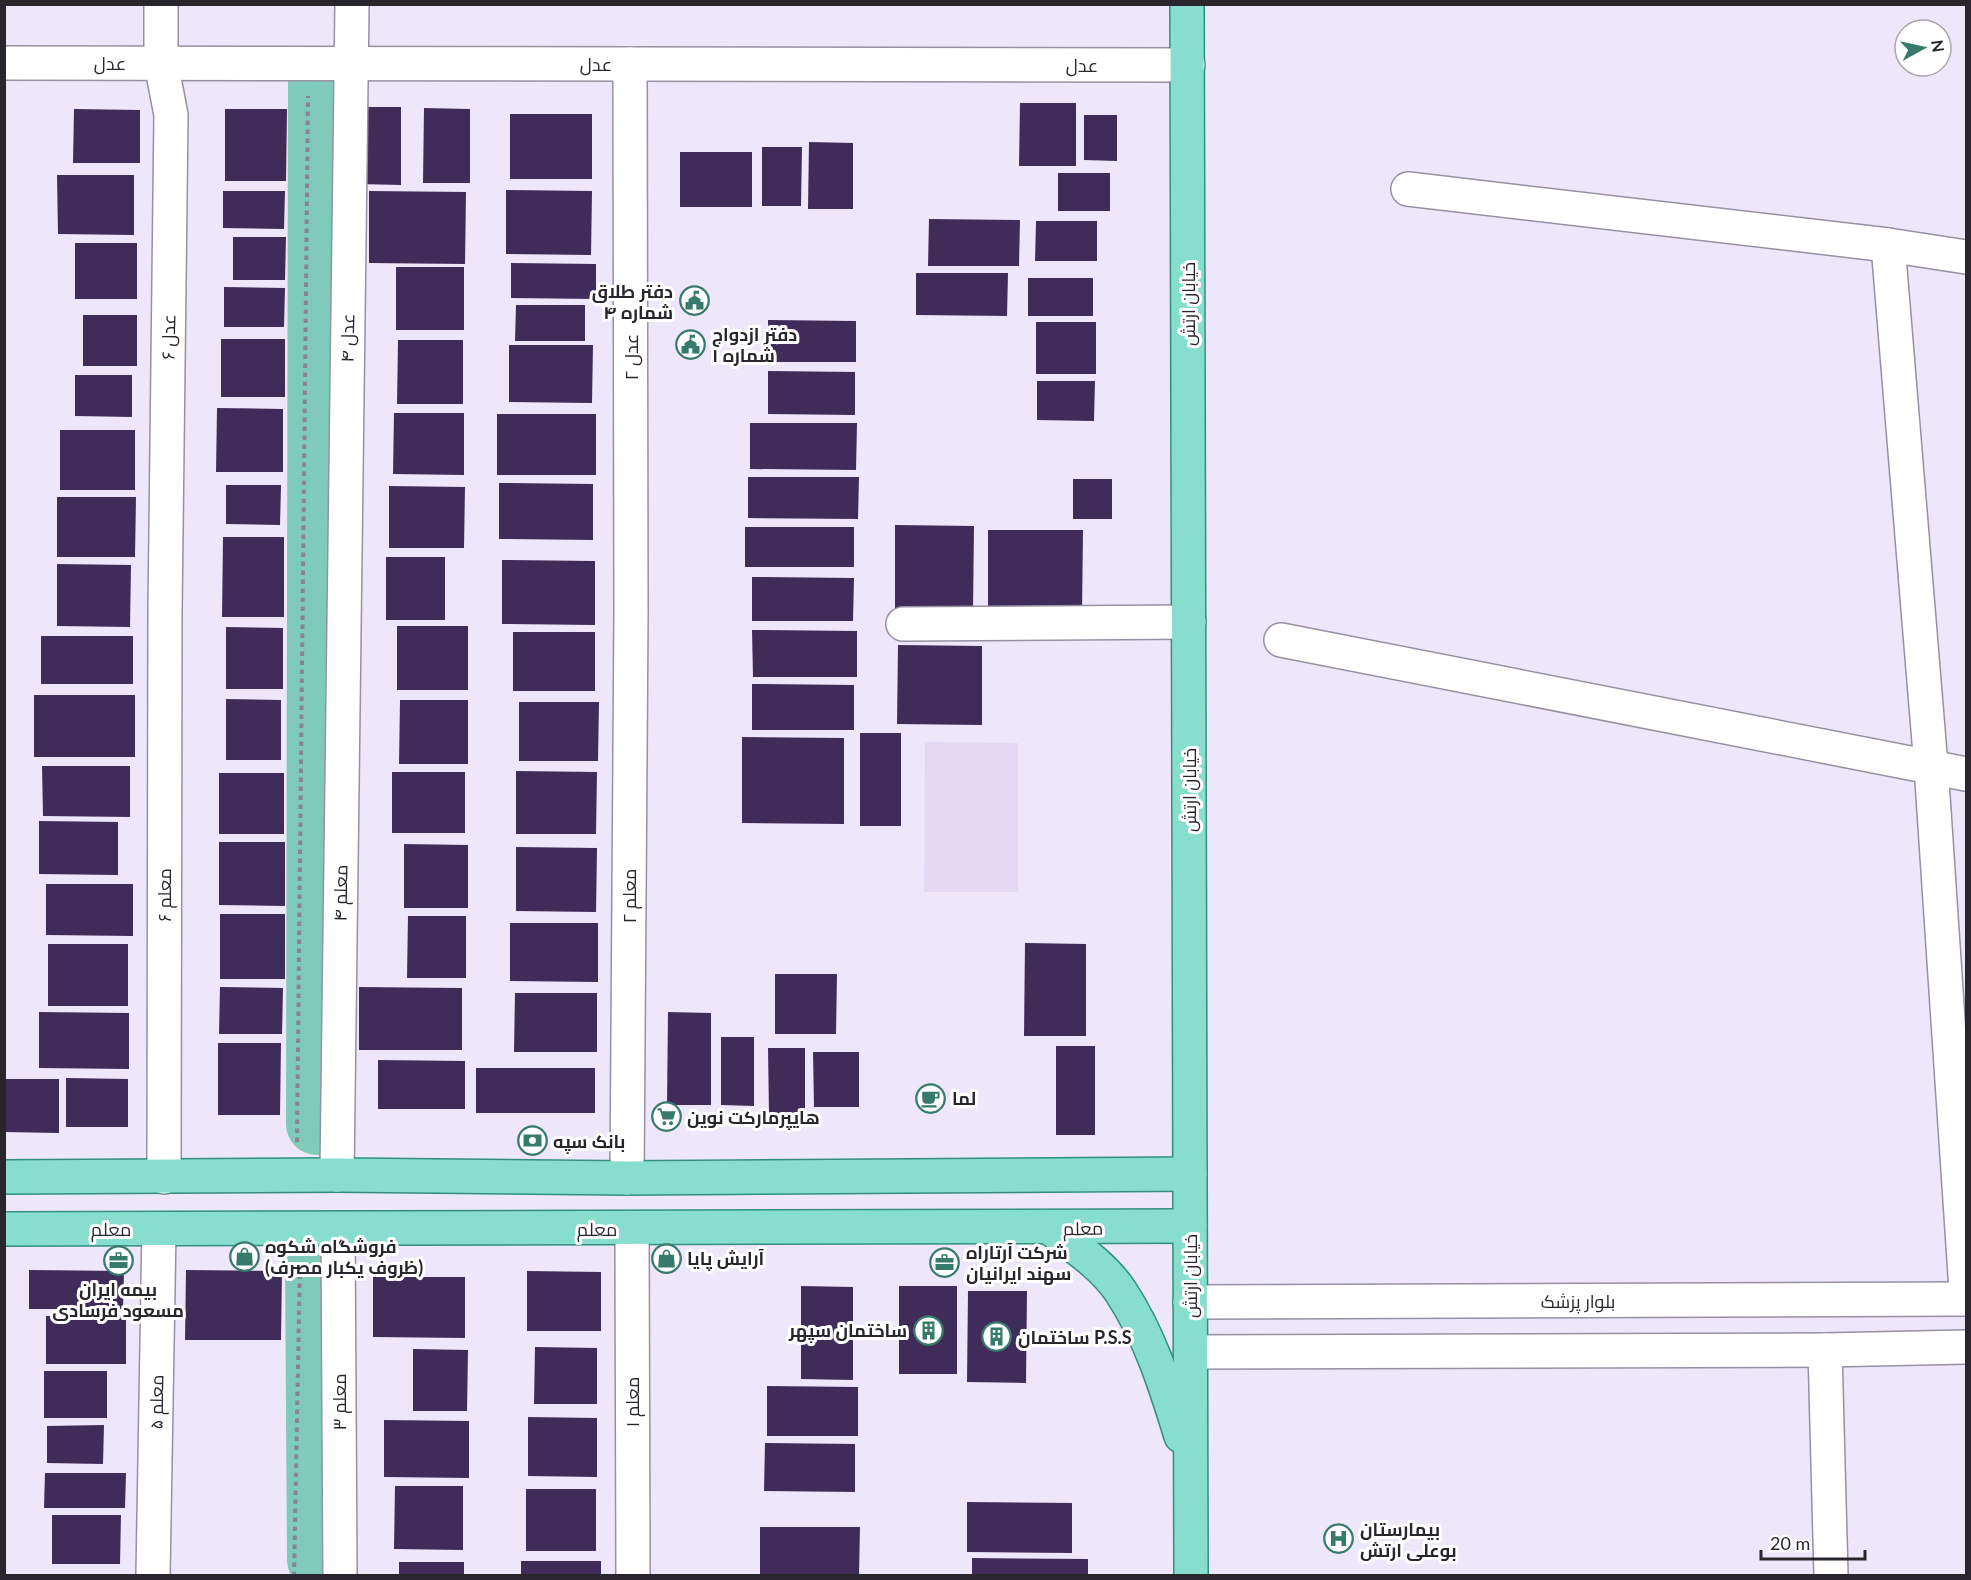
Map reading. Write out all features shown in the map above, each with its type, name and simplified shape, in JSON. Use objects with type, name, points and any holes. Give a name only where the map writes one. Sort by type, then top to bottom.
[{"type":"main road","name":"خیابان ارتش","points":[[1187,4],[1191,1575]]},
{"type":"main road","points":[[4,1177],[337,1175],[627,1178],[1190,1174]]},
{"type":"main road","name":"معلم","points":[[4,1229],[1190,1226]]},
{"type":"main road","points":[[1050,1228],[1088,1256],[1121,1291],[1148,1341],[1166,1388],[1190,1466]]},
{"type":"street","name":"عدل ۶","points":[[161,4],[161,63],[171,115],[165,612]]},
{"type":"street","name":"عدل ۴","points":[[343,611],[352,4]]},
{"type":"street","name":"عدل","points":[[4,63],[1188,65]]},
{"type":"street","name":"عدل ۲","points":[[630,64],[631,613]]},
{"type":"street","points":[[1408,189],[1888,245],[1966,257]]},
{"type":"street","points":[[1888,245],[1931,766],[1966,1290]]},
{"type":"street","name":"معلم ۴","points":[[337,1175],[343,611]]},
{"type":"street","name":"معلم ۶","points":[[164,1177],[165,612]]},
{"type":"street","name":"معلم ۲","points":[[627,1178],[631,613]]},
{"type":"street","points":[[903,624],[1189,622]]},
{"type":"street","points":[[1281,640],[1966,774]]},
{"type":"street","name":"معلم ۱","points":[[632,1228],[633,1575]]},
{"type":"street","name":"معلم ۵","points":[[153,1575],[159,1229]]},
{"type":"street","name":"معلم ۳","points":[[338,1229],[340,1575]]},
{"type":"street","name":"بلوار پزشک","points":[[1190,1302],[1966,1299]]},
{"type":"street","points":[[1191,1352],[1825,1350],[1966,1347]]},
{"type":"street","points":[[1825,1350],[1831,1575]]},
{"type":"path","points":[[296,1175],[308,64]]},
{"type":"path","points":[[294,1575],[301,1229]]},
{"type":"shaded area","points":[[925,742],[1018,743],[1018,892],[924,892]]},
{"type":"building","points":[[1020,103],[1076,103],[1076,166],[1019,166]]},
{"type":"building","points":[[360,107],[401,107],[401,185],[359,184]]},
{"type":"building","points":[[424,108],[470,109],[470,183],[423,183]]},
{"type":"building","points":[[74,109],[140,110],[140,163],[73,163]]},
{"type":"building","points":[[225,109],[287,109],[286,181],[225,181]]},
{"type":"building","points":[[510,114],[592,114],[592,179],[510,179]]},
{"type":"building","points":[[1084,115],[1117,115],[1117,161],[1084,160]]},
{"type":"building","points":[[809,142],[853,143],[853,209],[808,209]]},
{"type":"building","points":[[762,147],[802,147],[801,206],[762,206]]},
{"type":"building","points":[[680,152],[752,152],[752,207],[680,207]]},
{"type":"building","points":[[1058,173],[1110,173],[1110,211],[1058,211]]},
{"type":"building","points":[[57,175],[134,175],[134,235],[58,234]]},
{"type":"building","points":[[506,190],[592,191],[591,255],[506,254]]},
{"type":"building","points":[[223,191],[285,191],[284,229],[223,228]]},
{"type":"building","points":[[369,191],[466,192],[465,264],[369,263]]},
{"type":"building","points":[[929,219],[1020,220],[1019,266],[928,266]]},
{"type":"building","points":[[1036,221],[1097,221],[1097,261],[1035,261]]},
{"type":"building","points":[[233,237],[286,237],[285,280],[233,280]]},
{"type":"building","points":[[75,243],[137,243],[137,299],[75,299]]},
{"type":"building","points":[[511,263],[596,264],[596,299],[511,298]]},
{"type":"building","points":[[396,267],[464,267],[464,330],[396,330]]},
{"type":"building","points":[[916,273],[1008,273],[1007,316],[916,315]]},
{"type":"building","points":[[1028,278],[1093,278],[1093,316],[1028,316]]},
{"type":"building","points":[[224,287],[285,288],[284,327],[224,327]]},
{"type":"building","points":[[516,305],[585,305],[585,341],[515,341]]},
{"type":"building","points":[[83,315],[137,315],[137,366],[83,366]]},
{"type":"building","points":[[768,320],[856,321],[856,362],[768,362]]},
{"type":"building","points":[[1036,322],[1096,322],[1096,374],[1036,374]]},
{"type":"building","points":[[221,339],[285,339],[285,397],[221,397]]},
{"type":"building","points":[[398,340],[463,340],[463,404],[397,404]]},
{"type":"building","points":[[509,345],[593,345],[592,403],[509,402]]},
{"type":"building","points":[[768,371],[855,372],[855,415],[768,414]]},
{"type":"building","points":[[75,375],[132,375],[132,417],[75,416]]},
{"type":"building","points":[[1037,381],[1095,381],[1094,421],[1037,420]]},
{"type":"building","points":[[217,408],[283,409],[283,472],[216,472]]},
{"type":"building","points":[[394,413],[464,413],[464,475],[393,474]]},
{"type":"building","points":[[497,414],[596,414],[596,475],[497,475]]},
{"type":"building","points":[[750,423],[857,423],[856,470],[750,469]]},
{"type":"building","points":[[60,430],[135,430],[135,490],[60,490]]},
{"type":"building","points":[[748,477],[859,477],[858,519],[748,518]]},
{"type":"building","points":[[1073,479],[1112,479],[1112,519],[1073,519]]},
{"type":"building","points":[[499,483],[593,484],[593,540],[499,539]]},
{"type":"building","points":[[226,485],[281,485],[280,525],[226,524]]},
{"type":"building","points":[[389,486],[465,487],[464,548],[389,548]]},
{"type":"building","points":[[57,497],[136,497],[135,557],[57,557]]},
{"type":"building","points":[[895,525],[974,526],[973,611],[895,611]]},
{"type":"building","points":[[745,527],[854,527],[854,567],[745,567]]},
{"type":"building","points":[[988,530],[1083,530],[1082,615],[988,615]]},
{"type":"building","points":[[223,537],[284,537],[284,617],[222,617]]},
{"type":"building","points":[[386,557],[445,557],[445,620],[386,620]]},
{"type":"building","points":[[502,560],[595,561],[595,625],[502,624]]},
{"type":"building","points":[[57,564],[131,565],[130,627],[57,626]]},
{"type":"building","points":[[752,577],[854,578],[853,621],[752,621]]},
{"type":"building","points":[[397,626],[468,626],[468,690],[397,690]]},
{"type":"building","points":[[226,627],[283,628],[283,689],[226,689]]},
{"type":"building","points":[[752,630],[857,631],[857,677],[753,677]]},
{"type":"building","points":[[513,632],[595,632],[595,691],[513,691]]},
{"type":"building","points":[[41,636],[133,636],[133,684],[41,684]]},
{"type":"building","points":[[898,645],[982,646],[982,725],[897,724]]},
{"type":"building","points":[[752,684],[854,685],[854,730],[752,730]]},
{"type":"building","points":[[34,695],[135,695],[135,757],[34,757]]},
{"type":"building","points":[[226,699],[281,700],[281,760],[226,760]]},
{"type":"building","points":[[400,700],[468,700],[468,764],[399,764]]},
{"type":"building","points":[[519,702],[599,702],[598,761],[519,761]]},
{"type":"building","points":[[860,733],[901,733],[901,826],[860,826]]},
{"type":"building","points":[[742,737],[844,738],[844,824],[742,823]]},
{"type":"building","points":[[42,766],[130,766],[130,817],[43,816]]},
{"type":"building","points":[[516,771],[597,772],[596,834],[516,834]]},
{"type":"building","points":[[392,772],[465,772],[465,833],[392,833]]},
{"type":"building","points":[[219,773],[284,773],[284,834],[219,834]]},
{"type":"building","points":[[39,821],[118,822],[118,875],[39,874]]},
{"type":"building","points":[[219,842],[285,842],[285,906],[219,905]]},
{"type":"building","points":[[404,844],[468,845],[468,908],[404,908]]},
{"type":"building","points":[[516,847],[597,848],[596,912],[516,911]]},
{"type":"building","points":[[46,884],[133,884],[133,936],[46,935]]},
{"type":"building","points":[[220,914],[285,914],[285,979],[220,979]]},
{"type":"building","points":[[408,916],[466,916],[466,978],[407,978]]},
{"type":"building","points":[[510,923],[598,923],[598,982],[510,981]]},
{"type":"building","points":[[1025,943],[1086,944],[1086,1036],[1024,1036]]},
{"type":"building","points":[[48,944],[128,944],[128,1006],[48,1006]]},
{"type":"building","points":[[775,974],[837,974],[836,1034],[775,1034]]},
{"type":"building","points":[[220,987],[283,988],[282,1034],[219,1034]]},
{"type":"building","points":[[359,987],[462,988],[462,1050],[359,1050]]},
{"type":"building","points":[[515,993],[597,993],[597,1052],[514,1052]]},
{"type":"building","points":[[39,1012],[129,1013],[129,1069],[39,1068]]},
{"type":"building","points":[[668,1012],[711,1013],[711,1105],[667,1105]]},
{"type":"building","points":[[721,1037],[754,1037],[754,1106],[721,1105]]},
{"type":"building","points":[[218,1043],[281,1043],[280,1115],[218,1115]]},
{"type":"building","points":[[1056,1046],[1095,1046],[1095,1135],[1056,1135]]},
{"type":"building","points":[[768,1048],[805,1048],[805,1115],[769,1114]]},
{"type":"building","points":[[813,1052],[859,1052],[859,1107],[814,1107]]},
{"type":"building","points":[[378,1060],[465,1061],[465,1109],[378,1109]]},
{"type":"building","points":[[476,1068],[595,1068],[595,1113],[476,1113]]},
{"type":"building","points":[[66,1078],[128,1079],[128,1127],[66,1127]]},
{"type":"building","points":[[4,1079],[59,1079],[59,1133],[4,1132]]},
{"type":"building","points":[[29,1270],[124,1271],[123,1309],[29,1309]]},
{"type":"building","points":[[186,1270],[282,1271],[281,1340],[185,1340]]},
{"type":"building","points":[[527,1271],[601,1272],[601,1331],[527,1331]]},
{"type":"building","points":[[373,1277],[465,1277],[465,1338],[373,1337]]},
{"type":"building","points":[[801,1286],[853,1287],[853,1380],[801,1379]]},
{"type":"building","name":"ساختمان سپهر","points":[[899,1286],[957,1286],[957,1374],[899,1374]]},
{"type":"building","name":"ساختمان P.S.S","points":[[968,1291],[1027,1291],[1026,1383],[967,1382]]},
{"type":"building","points":[[46,1316],[126,1317],[126,1364],[46,1364]]},
{"type":"building","points":[[535,1347],[597,1348],[597,1404],[534,1404]]},
{"type":"building","points":[[413,1349],[468,1350],[467,1411],[413,1411]]},
{"type":"building","points":[[44,1371],[107,1371],[107,1418],[44,1418]]},
{"type":"building","points":[[767,1386],[858,1387],[858,1436],[767,1436]]},
{"type":"building","points":[[528,1417],[597,1418],[597,1477],[528,1476]]},
{"type":"building","points":[[384,1420],[469,1421],[469,1478],[384,1477]]},
{"type":"building","points":[[104,1425],[103,1464],[47,1463],[47,1426]]},
{"type":"building","points":[[765,1443],[855,1444],[855,1492],[764,1491]]},
{"type":"building","points":[[45,1473],[126,1473],[125,1508],[44,1508]]},
{"type":"building","points":[[395,1486],[463,1486],[463,1550],[394,1549]]},
{"type":"building","points":[[526,1489],[596,1489],[596,1551],[526,1551]]},
{"type":"building","points":[[967,1502],[1072,1503],[1072,1553],[967,1552]]},
{"type":"building","points":[[52,1515],[121,1515],[120,1564],[52,1564]]},
{"type":"building","points":[[760,1527],[860,1527],[859,1576],[760,1576]]},
{"type":"building","points":[[972,1558],[1088,1559],[1088,1576],[972,1576]]},
{"type":"building","points":[[521,1561],[601,1561],[601,1576],[521,1576]]},
{"type":"building","points":[[399,1562],[464,1562],[464,1576],[399,1576]]},
{"type":"waterway","points":[[317,1124],[319,82]]},
{"type":"waterway","points":[[316,1256],[318,1560]]},
{"type":"place","name":"دفتر طلاق شماره ۴","points":[[694,301]]},
{"type":"place","name":"دفتر ازدواج شماره ۱","points":[[691,344]]},
{"type":"place","name":"لما","points":[[931,1098]]},
{"type":"place","name":"هایپرمارکت نوین","points":[[666,1117]]},
{"type":"place","name":"بانک سپه","points":[[532,1141]]},
{"type":"place","name":"فروشگاه شکوه (ظروف یکبار مصرف)","points":[[244,1256]]},
{"type":"place","name":"آرایش پایا","points":[[666,1258]]},
{"type":"place","name":"بیمه ایران مسعود فرسادی","points":[[118,1260]]},
{"type":"place","name":"شرکت آرتاراه سهند ایرانیان","points":[[945,1262]]},
{"type":"place","name":"ساختمان سپهر","points":[[928,1330]]},
{"type":"place","name":"ساختمان P.S.S","points":[[997,1337]]},
{"type":"place","name":"بیمارستان بوعلی ارتش","points":[[1339,1539]]}]
